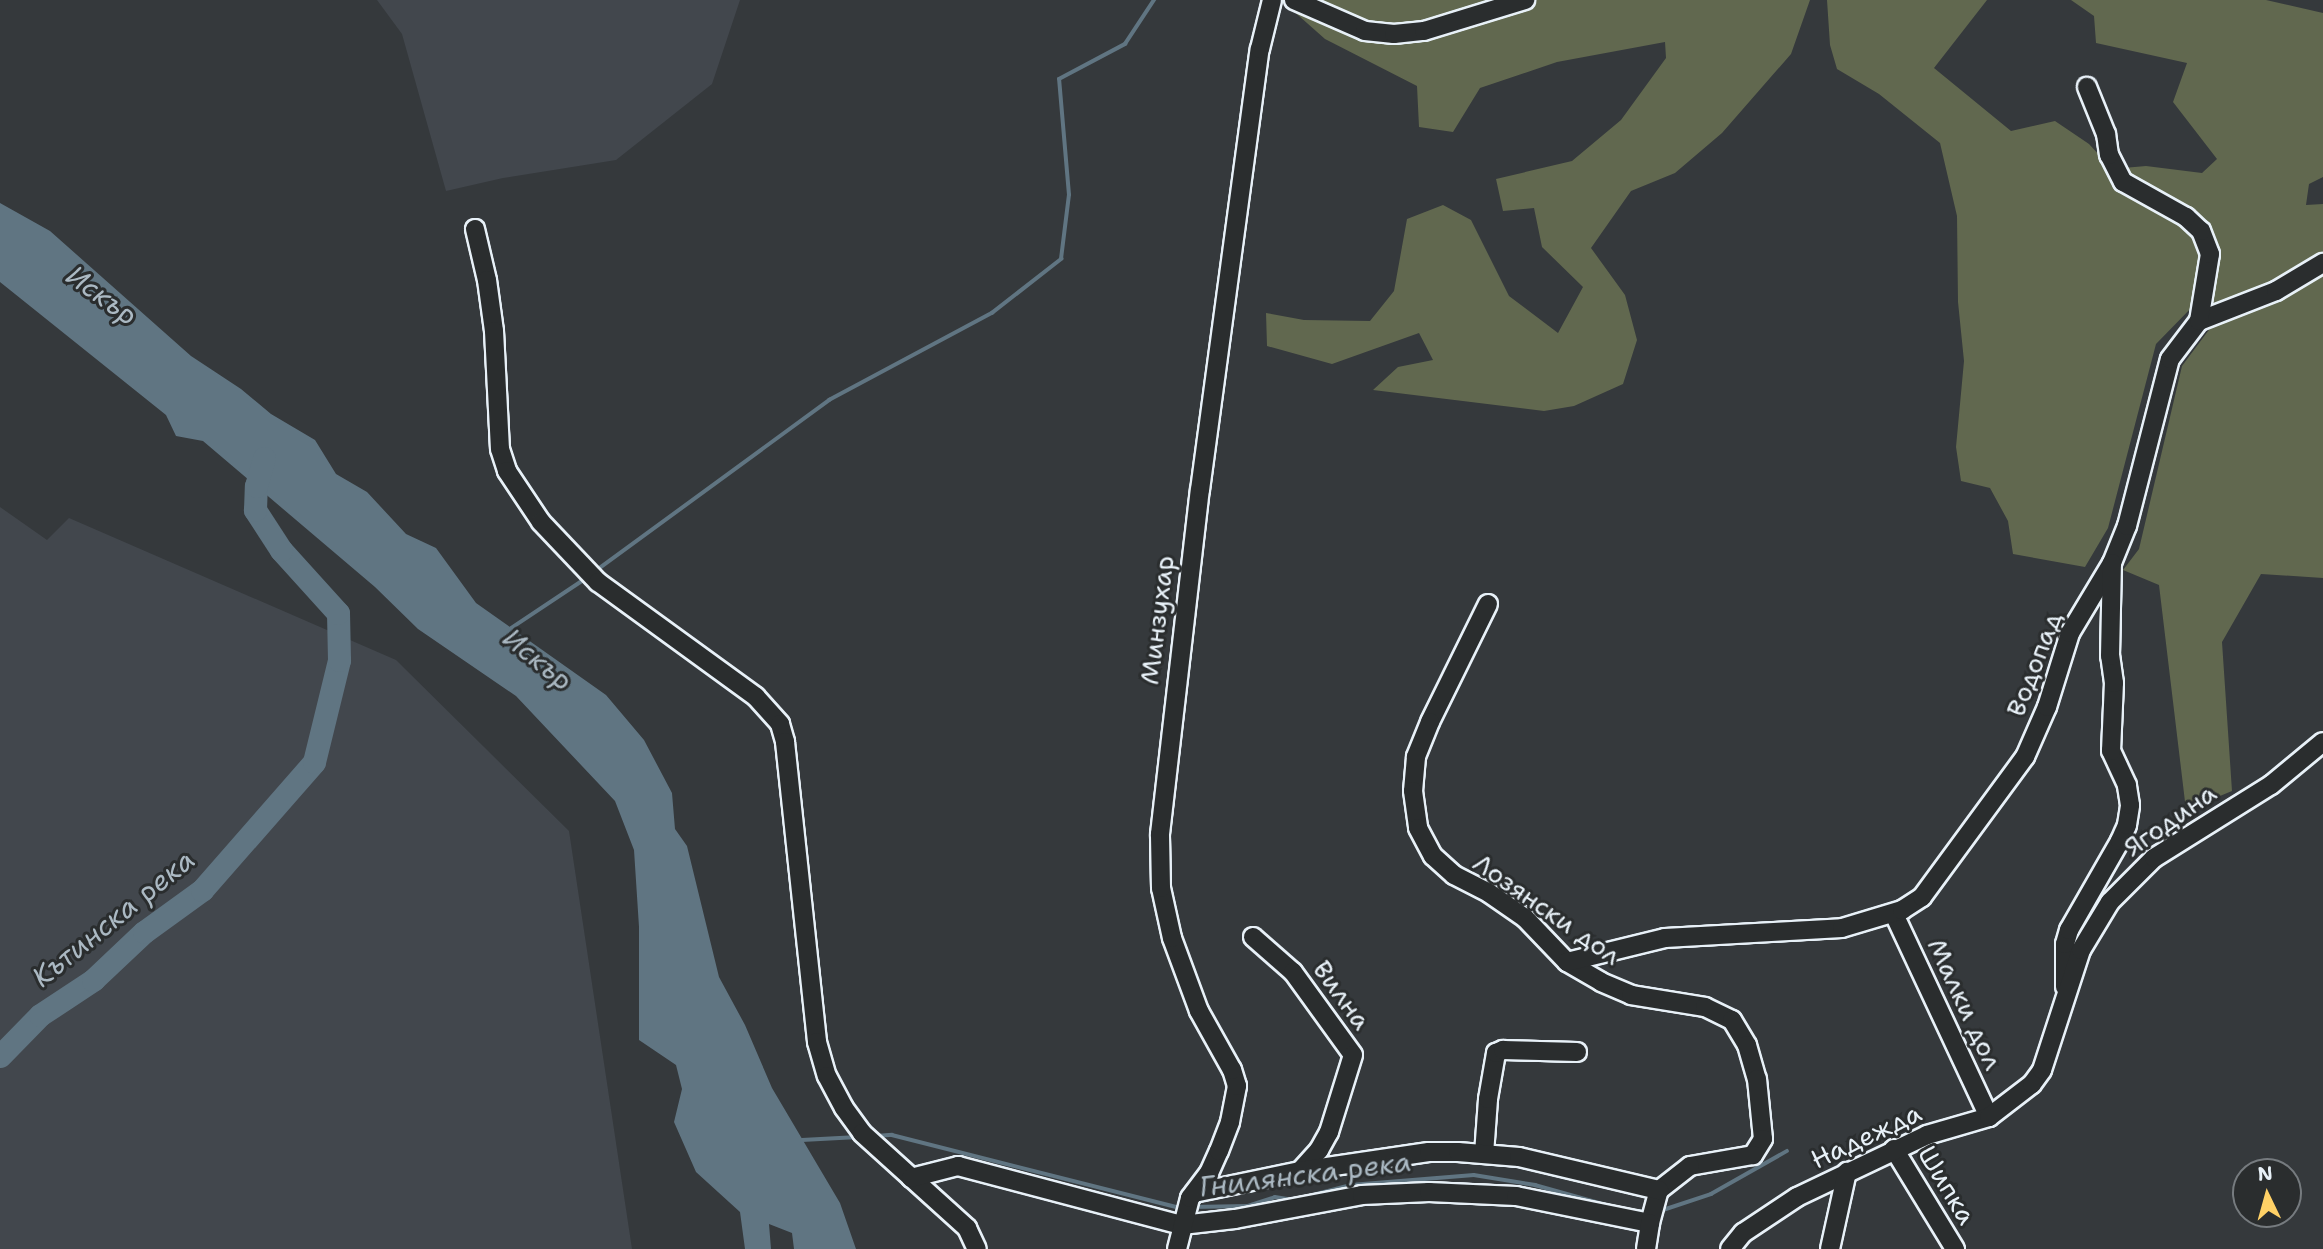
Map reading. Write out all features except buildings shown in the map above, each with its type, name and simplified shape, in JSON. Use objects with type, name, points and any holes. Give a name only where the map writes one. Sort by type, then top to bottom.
[{"type":"street","name":"Минзухар","points":[[1177,1249],[1192,1196],[1209,1173],[1230,1122],[1237,1086],[1232,1070],[1199,1011],[1172,938],[1161,888],[1160,834],[1201,477],[1260,49],[1272,0]]},
{"type":"street","points":[[1294,0],[1364,32],[1394,34],[1424,30],[1525,0]]},
{"type":"street","name":"Водопад","points":[[1567,962],[1665,938],[1842,929],[1894,914],[1922,897],[2025,757],[2047,706],[2070,633],[2112,563],[2127,526],[2169,359],[2199,320],[2210,254],[2201,231],[2186,217],[2123,183],[2109,155],[2106,134],[2087,87]]},
{"type":"street","points":[[475,229],[488,280],[494,331],[500,449],[521,496],[598,582],[756,697],[780,724],[785,742],[817,1042],[827,1076],[844,1108],[862,1133],[967,1228],[977,1249]]},
{"type":"street","points":[[2199,320],[2276,290],[2323,263]]},
{"type":"street","points":[[2063,1009],[2067,937],[2124,833],[2130,805],[2127,785],[2111,751],[2114,683],[2110,656],[2112,563]]},
{"type":"street","name":"Лозянски дол","points":[[1488,604],[1416,757],[1413,791],[1418,828],[1433,856],[1454,875],[1489,893],[1525,918],[1567,962],[1630,995],[1705,1007],[1732,1020],[1748,1045],[1757,1079],[1763,1139],[1753,1154],[1690,1166],[1654,1208]]},
{"type":"street","name":"Ягодина","points":[[2032,1084],[2042,1070],[2081,950],[2094,925],[2130,880],[2154,858],[2271,785],[2323,742]]},
{"type":"street","name":"Малки дол","points":[[1894,914],[1989,1117]]},
{"type":"street","name":"Вилна","points":[[1253,937],[1293,972],[1353,1055],[1329,1132],[1319,1150],[1300,1171]]},
{"type":"street","points":[[1485,1154],[1488,1099],[1496,1053],[1503,1050],[1577,1052]]},
{"type":"street","name":"Надежда","points":[[1730,1249],[1743,1233],[1766,1215],[1894,1149],[1927,1135],[1989,1117],[2032,1084]]},
{"type":"street","name":"Шипка","points":[[1894,1149],[1955,1249]]},
{"type":"street","points":[[1192,1196],[1300,1171],[1429,1152],[1485,1154],[1549,1164],[1654,1208]]},
{"type":"street","points":[[911,1178],[958,1166],[1183,1221],[1235,1219],[1363,1195],[1429,1192],[1516,1196],[1654,1208]]},
{"type":"street","points":[[1830,1249],[1847,1172]]},
{"type":"street","points":[[1646,1249],[1654,1208]]},
{"type":"shaded area","points":[[377,0],[740,0],[712,84],[616,160],[503,178],[446,191],[402,34]]},
{"type":"shaded area","points":[[0,507],[47,540],[69,518],[396,660],[569,831],[632,1249],[0,1249]]},
{"type":"green space","points":[[1281,0],[1810,0],[1791,54],[1722,133],[1675,173],[1631,191],[1591,248],[1625,295],[1637,340],[1623,384],[1574,406],[1544,411],[1373,390],[1398,367],[1433,360],[1419,333],[1332,364],[1267,346],[1266,313],[1304,320],[1370,321],[1394,291],[1407,219],[1443,205],[1471,220],[1509,296],[1558,333],[1583,287],[1542,247],[1534,208],[1503,211],[1496,179],[1572,161],[1621,120],[1666,58],[1665,42],[1557,62],[1480,88],[1453,132],[1419,127],[1417,86],[1325,39]]},
{"type":"green space","points":[[1827,0],[1987,0],[1934,68],[2011,131],[2055,121],[2089,144],[2112,169],[2146,166],[2202,173],[2217,159],[2173,102],[2187,63],[2096,43],[2094,16],[2071,0],[2266,0],[2323,13],[2323,177],[2309,184],[2306,205],[2323,204],[2323,578],[2261,574],[2222,642],[2232,791],[2186,810],[2159,585],[2123,570],[2139,549],[2182,366],[2217,319],[2196,303],[2156,344],[2108,528],[2085,567],[2013,554],[2008,521],[1990,488],[1961,481],[1956,447],[1964,361],[1958,302],[1957,216],[1940,143],[1879,94],[1837,69],[1830,45]]},
{"type":"water","name":"Искър","points":[[0,203],[50,231],[191,356],[241,389],[271,414],[315,440],[336,474],[367,492],[406,534],[436,548],[476,603],[606,695],[644,740],[672,793],[675,829],[687,846],[719,977],[745,1025],[772,1088],[840,1203],[856,1249],[794,1249],[792,1233],[769,1224],[771,1249],[745,1249],[740,1212],[696,1172],[674,1122],[682,1089],[676,1065],[639,1040],[639,927],[634,850],[615,801],[516,696],[418,629],[375,587],[203,441],[176,436],[166,415],[0,282]]},
{"type":"waterway","points":[[597,570],[829,400],[992,313],[1061,259],[1069,195],[1059,79],[1125,44],[1154,0]]},
{"type":"waterway","name":"Кътинска река","points":[[0,1056],[40,1015],[93,980],[144,932],[202,890],[314,762],[339,660],[338,613],[281,550],[255,510],[256,486],[264,458]]},
{"type":"waterway","name":"Искър","points":[[510,629],[585,579]]},
{"type":"waterway","name":"Гнилянска река","points":[[876,1136],[892,1135],[1181,1208]]},
{"type":"waterway","name":"Гнилянска река","points":[[802,1140],[858,1137]]},
{"type":"waterway","name":"Гнилянска река","points":[[1660,1211],[1711,1194],[1787,1151]]},
{"type":"waterway","name":"Гнилянска река","points":[[1309,1196],[1351,1185],[1474,1175],[1535,1185],[1614,1207]]},
{"type":"waterway","name":"Гнилянска река","points":[[1192,1207],[1248,1206],[1275,1197],[1295,1200]]},
{"type":"waterway","name":"Гнилянска река","points":[[1632,1211],[1649,1211]]}]
